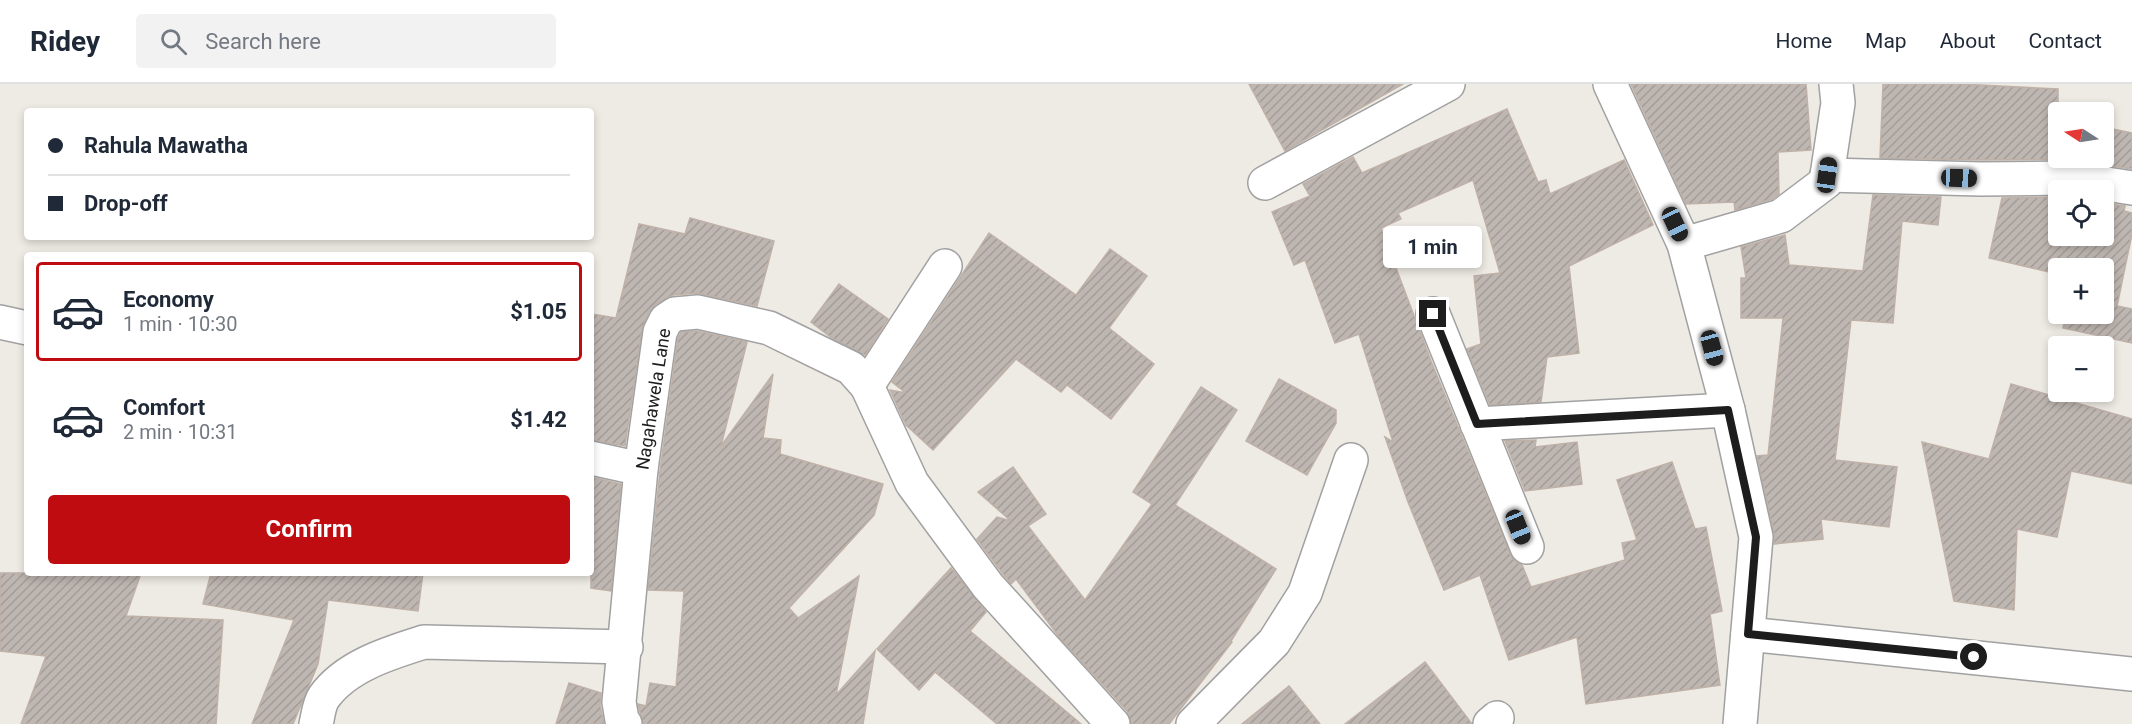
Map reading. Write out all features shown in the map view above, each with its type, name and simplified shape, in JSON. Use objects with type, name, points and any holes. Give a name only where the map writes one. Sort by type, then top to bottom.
[{"type":"street","points":[[1265,183],[1448,84]]},
{"type":"street","points":[[1610,84],[1684,244],[1728,410],[1756,537],[1740,724]]},
{"type":"street","points":[[1684,244],[1781,216],[1826,182],[1838,103],[1836,84]]},
{"type":"street","points":[[1827,175],[1981,179],[2067,178],[2132,188]]},
{"type":"street","points":[[867,386],[945,266]]},
{"type":"street","name":"Nagahawela Lane","points":[[625,724],[622,720],[619,702],[626,648],[641,469],[660,332],[666,320],[675,314],[698,312],[769,328],[851,368],[867,386],[912,483],[919,493],[988,586],[1113,724]]},
{"type":"street","points":[[1433,314],[1527,547]]},
{"type":"street","points":[[0,322],[24,327]]},
{"type":"street","points":[[1477,424],[1728,410]]},
{"type":"street","points":[[594,459],[641,469]]},
{"type":"street","points":[[1193,724],[1274,642],[1305,593],[1351,460]]},
{"type":"street","points":[[1748,634],[2132,674]]},
{"type":"street","points":[[316,724],[322,699],[339,680],[366,664],[397,650],[424,642],[626,648]]},
{"type":"building","points":[[1249,84],[1403,84],[1285,151]]},
{"type":"building","points":[[1631,84],[1806,84],[1811,150],[1778,152],[1779,194],[1772,199],[1735,210],[1734,202],[1686,204]]},
{"type":"building","points":[[1883,84],[1961,84],[2058,89],[2058,102],[2048,102],[2048,159],[1880,158]]},
{"type":"building","points":[[1507,109],[1538,182],[1546,180],[1550,194],[1624,160],[1653,225],[1569,266],[1579,353],[1547,357],[1541,402],[1490,405],[1467,349],[1481,344],[1474,276],[1500,273],[1473,180],[1398,213],[1401,219],[1381,228],[1431,361],[1510,554],[1522,565],[1531,587],[1625,560],[1622,543],[1637,540],[1617,480],[1672,462],[1695,529],[1706,527],[1722,611],[1710,614],[1720,685],[1586,704],[1577,637],[1509,660],[1480,575],[1444,590],[1408,502],[1385,437],[1393,442],[1359,334],[1335,343],[1305,260],[1294,265],[1272,212],[1310,196],[1303,184],[1353,157],[1362,173]]},
{"type":"building","points":[[2114,129],[2132,133],[2132,169],[2114,166]]},
{"type":"building","points":[[1873,195],[1941,197],[1938,225],[1902,221],[1893,323],[1851,320],[1835,460],[1897,467],[1889,527],[1821,519],[1823,539],[1774,544],[1774,533],[1757,456],[1768,455],[1783,318],[1741,318],[1741,278],[1746,278],[1741,247],[1785,235],[1789,265],[1863,271]]},
{"type":"building","points":[[2048,197],[2048,246],[2114,246],[2114,204],[2125,206],[2124,211],[2132,213],[2132,234],[2117,306],[2132,309],[2132,343],[2114,339],[2114,336],[2100,336],[2063,328],[2064,324],[2114,324],[2114,258],[2048,258],[2048,272],[1989,258],[2002,198]]},
{"type":"building","points":[[690,218],[774,241],[757,306],[697,293],[673,295],[656,304],[649,312],[642,329],[625,446],[594,441],[594,314],[616,318],[639,224],[685,234]]},
{"type":"building","points":[[989,233],[1076,295],[1110,249],[1147,276],[1109,328],[1154,364],[1111,419],[1067,385],[1061,392],[1016,359],[933,450],[906,425],[890,390],[906,393],[892,382]]},
{"type":"building","points":[[839,284],[888,319],[865,355],[832,338],[811,322]]},
{"type":"building","points":[[697,331],[747,342],[721,446],[773,374],[763,438],[781,440],[780,454],[883,484],[874,515],[789,608],[798,618],[859,576],[836,695],[875,651],[863,724],[643,724],[638,704],[646,706],[650,683],[676,687],[684,591],[648,590],[660,471],[678,338],[681,332]]},
{"type":"building","points":[[1279,379],[1336,410],[1336,423],[1307,475],[1246,441]]},
{"type":"building","points":[[2011,384],[2048,395],[2048,402],[2073,402],[2132,419],[2132,484],[2071,471],[2057,537],[2017,529],[2014,610],[1954,601],[1922,442],[1989,459]]},
{"type":"building","points":[[1201,387],[1237,410],[1175,505],[1276,569],[1232,642],[1169,724],[1131,724],[1127,711],[1060,638],[1016,579],[1011,584],[977,539],[997,517],[1011,521],[978,492],[1013,467],[1046,514],[1028,526],[1085,600],[1152,504],[1133,492]]},
{"type":"building","points":[[1536,440],[1535,447],[1577,442],[1582,484],[1525,491],[1505,441]]},
{"type":"building","points":[[594,478],[621,484],[611,591],[591,588],[591,576],[594,576]]},
{"type":"building","points":[[951,568],[986,612],[970,631],[1081,724],[997,724],[935,672],[919,690],[877,649]]},
{"type":"building","points":[[0,573],[24,573],[24,576],[140,576],[126,616],[223,620],[216,724],[21,724],[46,656],[0,651]]},
{"type":"building","points":[[210,576],[423,576],[418,611],[328,600],[318,664],[293,724],[252,724],[294,620],[203,604]]},
{"type":"building","points":[[1425,662],[1472,724],[1345,724]]},
{"type":"building","points":[[569,683],[601,693],[600,705],[604,724],[556,724]]},
{"type":"building","points":[[1289,686],[1320,724],[1242,724]]},
{"type":"route","points":[[1433,314],[1477,424],[1728,410],[1756,537],[1748,634],[1974,657]]}]
